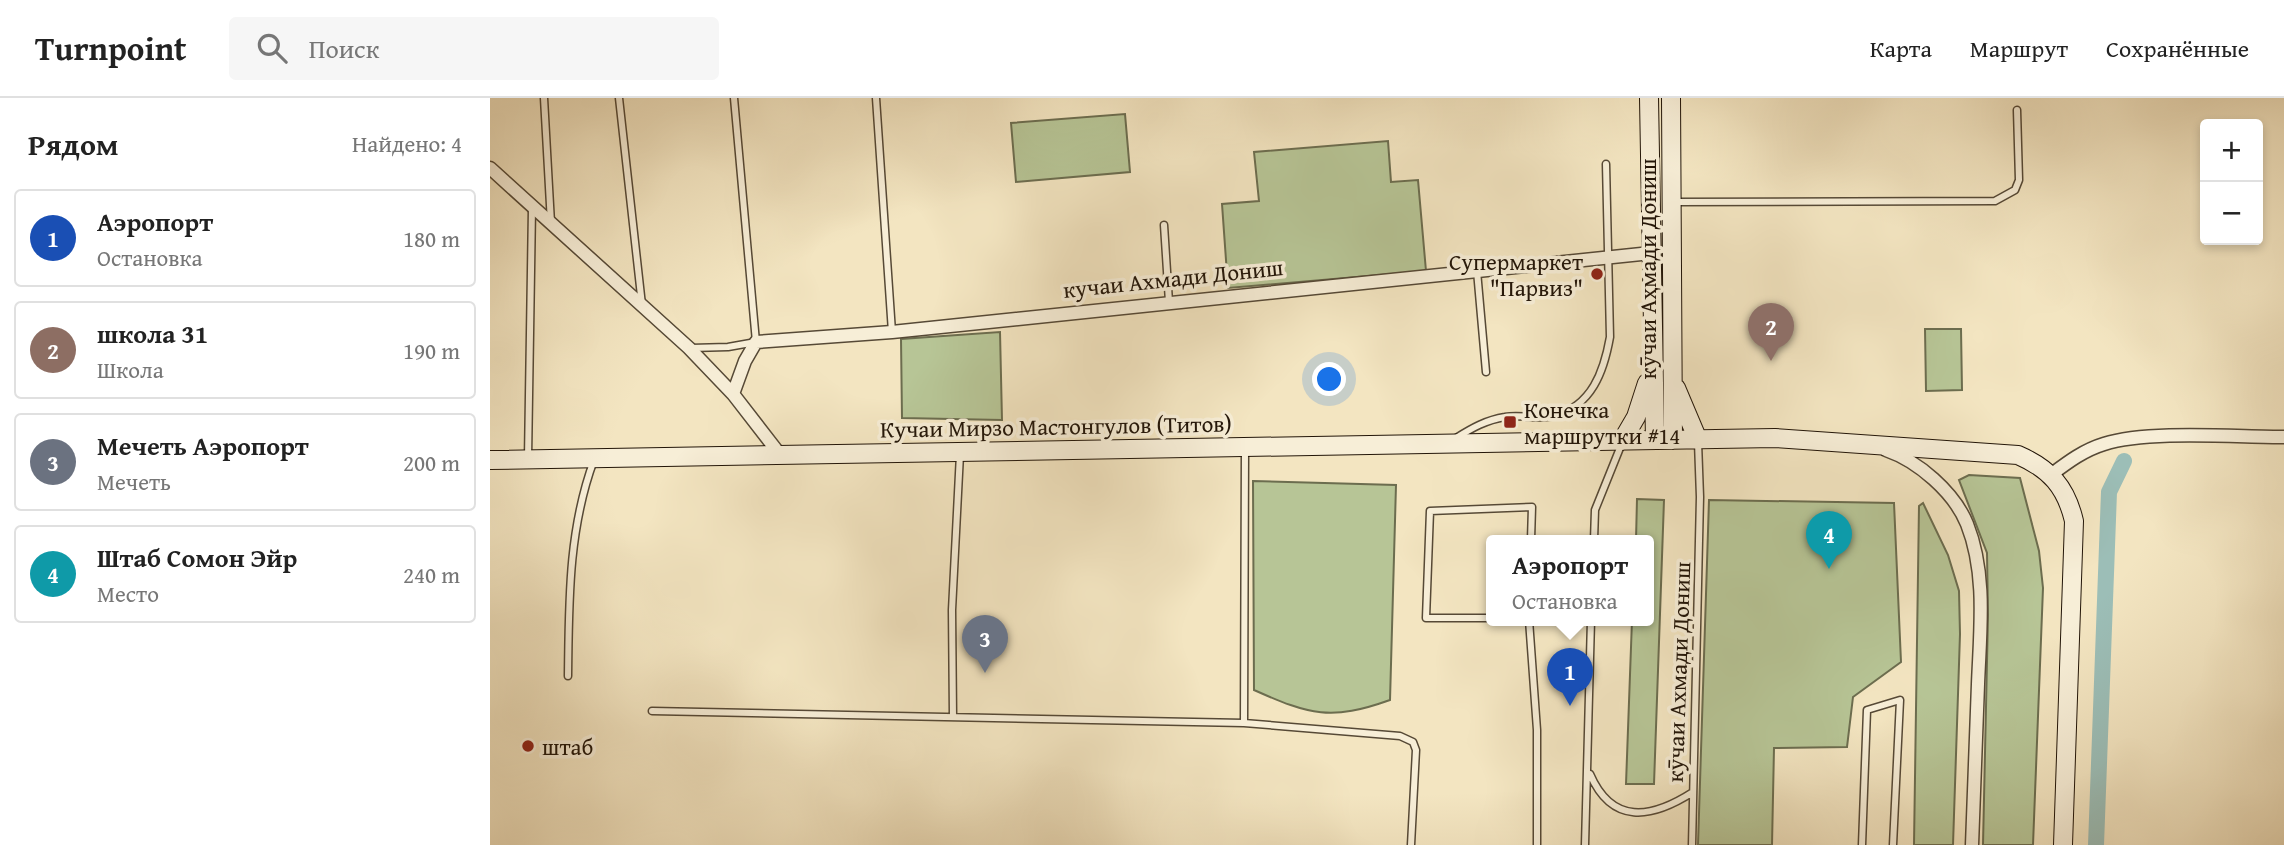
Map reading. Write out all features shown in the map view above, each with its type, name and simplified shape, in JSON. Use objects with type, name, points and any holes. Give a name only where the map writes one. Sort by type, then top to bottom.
[{"type":"street","points":[[1648,98],[1655,440]]},
{"type":"street","name":"кӯчаи Аҳмади Дониш","points":[[1671,98],[1673,440]]},
{"type":"street","points":[[490,168],[689,348],[733,394],[781,456]]},
{"type":"street","name":"кучаи Ахмади Дониш","points":[[757,342],[891,332],[1651,253]]},
{"type":"street","points":[[733,394],[744,361],[757,342]]},
{"type":"street","points":[[1622,441],[1642,403],[1652,363]]},
{"type":"street","points":[[1671,365],[1677,392],[1698,440]]},
{"type":"street","points":[[2063,845],[2075,541],[2070,503],[2052,474],[2079,454],[2104,444],[2131,438],[2284,437]]},
{"type":"street","name":"Кучаи Мирзо Мастонгулов (Титов)","points":[[490,460],[1775,438],[2007,452],[2035,462],[2052,474]]},
{"type":"street","points":[[1858,443],[1888,450],[1915,464],[1955,504],[1966,522],[1973,542],[1977,562],[1980,617],[1972,845]]},
{"type":"lane","points":[[544,98],[551,225]]},
{"type":"lane","points":[[619,98],[643,307]]},
{"type":"lane","points":[[689,348],[728,347],[757,342],[734,98]]},
{"type":"lane","points":[[876,98],[891,332]]},
{"type":"lane","points":[[1672,202],[1995,201],[2015,190],[2019,180],[2017,110]]},
{"type":"lane","points":[[1446,444],[1480,424],[1493,420],[1553,416],[1577,406],[1593,389],[1605,363],[1610,337],[1606,164]]},
{"type":"lane","points":[[528,459],[532,208]]},
{"type":"lane","points":[[1164,225],[1169,302]]},
{"type":"lane","points":[[1477,271],[1486,372]]},
{"type":"lane","name":"кӯчаи Ахмади Дониш","points":[[1589,772],[1599,796],[1613,807],[1630,811],[1657,811],[1693,792],[1700,497],[1698,440]]},
{"type":"lane","points":[[1594,535],[1595,510],[1622,441]]},
{"type":"lane","points":[[1244,723],[1245,447]]},
{"type":"lane","points":[[953,717],[952,610],[960,452]]},
{"type":"lane","points":[[568,676],[570,565],[583,489],[594,458]]},
{"type":"lane","points":[[1486,618],[1426,618],[1430,511],[1532,507],[1531,535]]},
{"type":"lane","points":[[1529,626],[1537,730],[1537,845]]},
{"type":"lane","points":[[1585,845],[1591,626]]},
{"type":"lane","points":[[1863,845],[1867,710],[1900,700],[1893,845]]},
{"type":"lane","points":[[652,711],[1244,723],[1400,736],[1413,742],[1416,750],[1411,845]]},
{"type":"lane","points":[[1692,845],[1693,792]]},
{"type":"green space","points":[[1125,114],[1130,172],[1016,182],[1011,123]]},
{"type":"green space","points":[[1388,141],[1391,182],[1418,180],[1426,271],[1228,288],[1222,204],[1259,201],[1254,152]]},
{"type":"green space","points":[[1925,329],[1961,329],[1962,390],[1926,391]]},
{"type":"green space","points":[[1000,332],[1002,420],[902,418],[901,339]]},
{"type":"green space","points":[[1969,475],[2020,478],[2039,551],[2043,588],[2033,845],[1983,845],[1987,553],[1959,480]]},
{"type":"green space","points":[[1253,481],[1396,485],[1390,700],[1352,711],[1321,712],[1306,710],[1254,690]]},
{"type":"green space","points":[[1637,499],[1664,500],[1654,784],[1626,784],[1632,626],[1654,626],[1654,535],[1636,535]]},
{"type":"green space","points":[[1709,500],[1894,503],[1901,662],[1853,697],[1847,747],[1774,748],[1772,845],[1698,845]]},
{"type":"green space","points":[[1923,503],[1948,555],[1959,591],[1953,845],[1914,845],[1919,506]]},
{"type":"waterway","points":[[2096,845],[2109,492],[2124,461]]},
{"type":"place","name":"Супермаркет \"Парвиз\"","points":[[1597,274]]},
{"type":"place","name":"школа 31","points":[[1771,361]]},
{"type":"place","name":"Конечка маршрутки #14","points":[[1510,422]]},
{"type":"place","name":"Штаб Сомон Эйр","points":[[1829,569]]},
{"type":"place","name":"Мечеть Аэропорт","points":[[985,673]]},
{"type":"place","name":"Аэропорт","points":[[1570,706]]},
{"type":"place","name":"штаб","points":[[528,746]]}]
